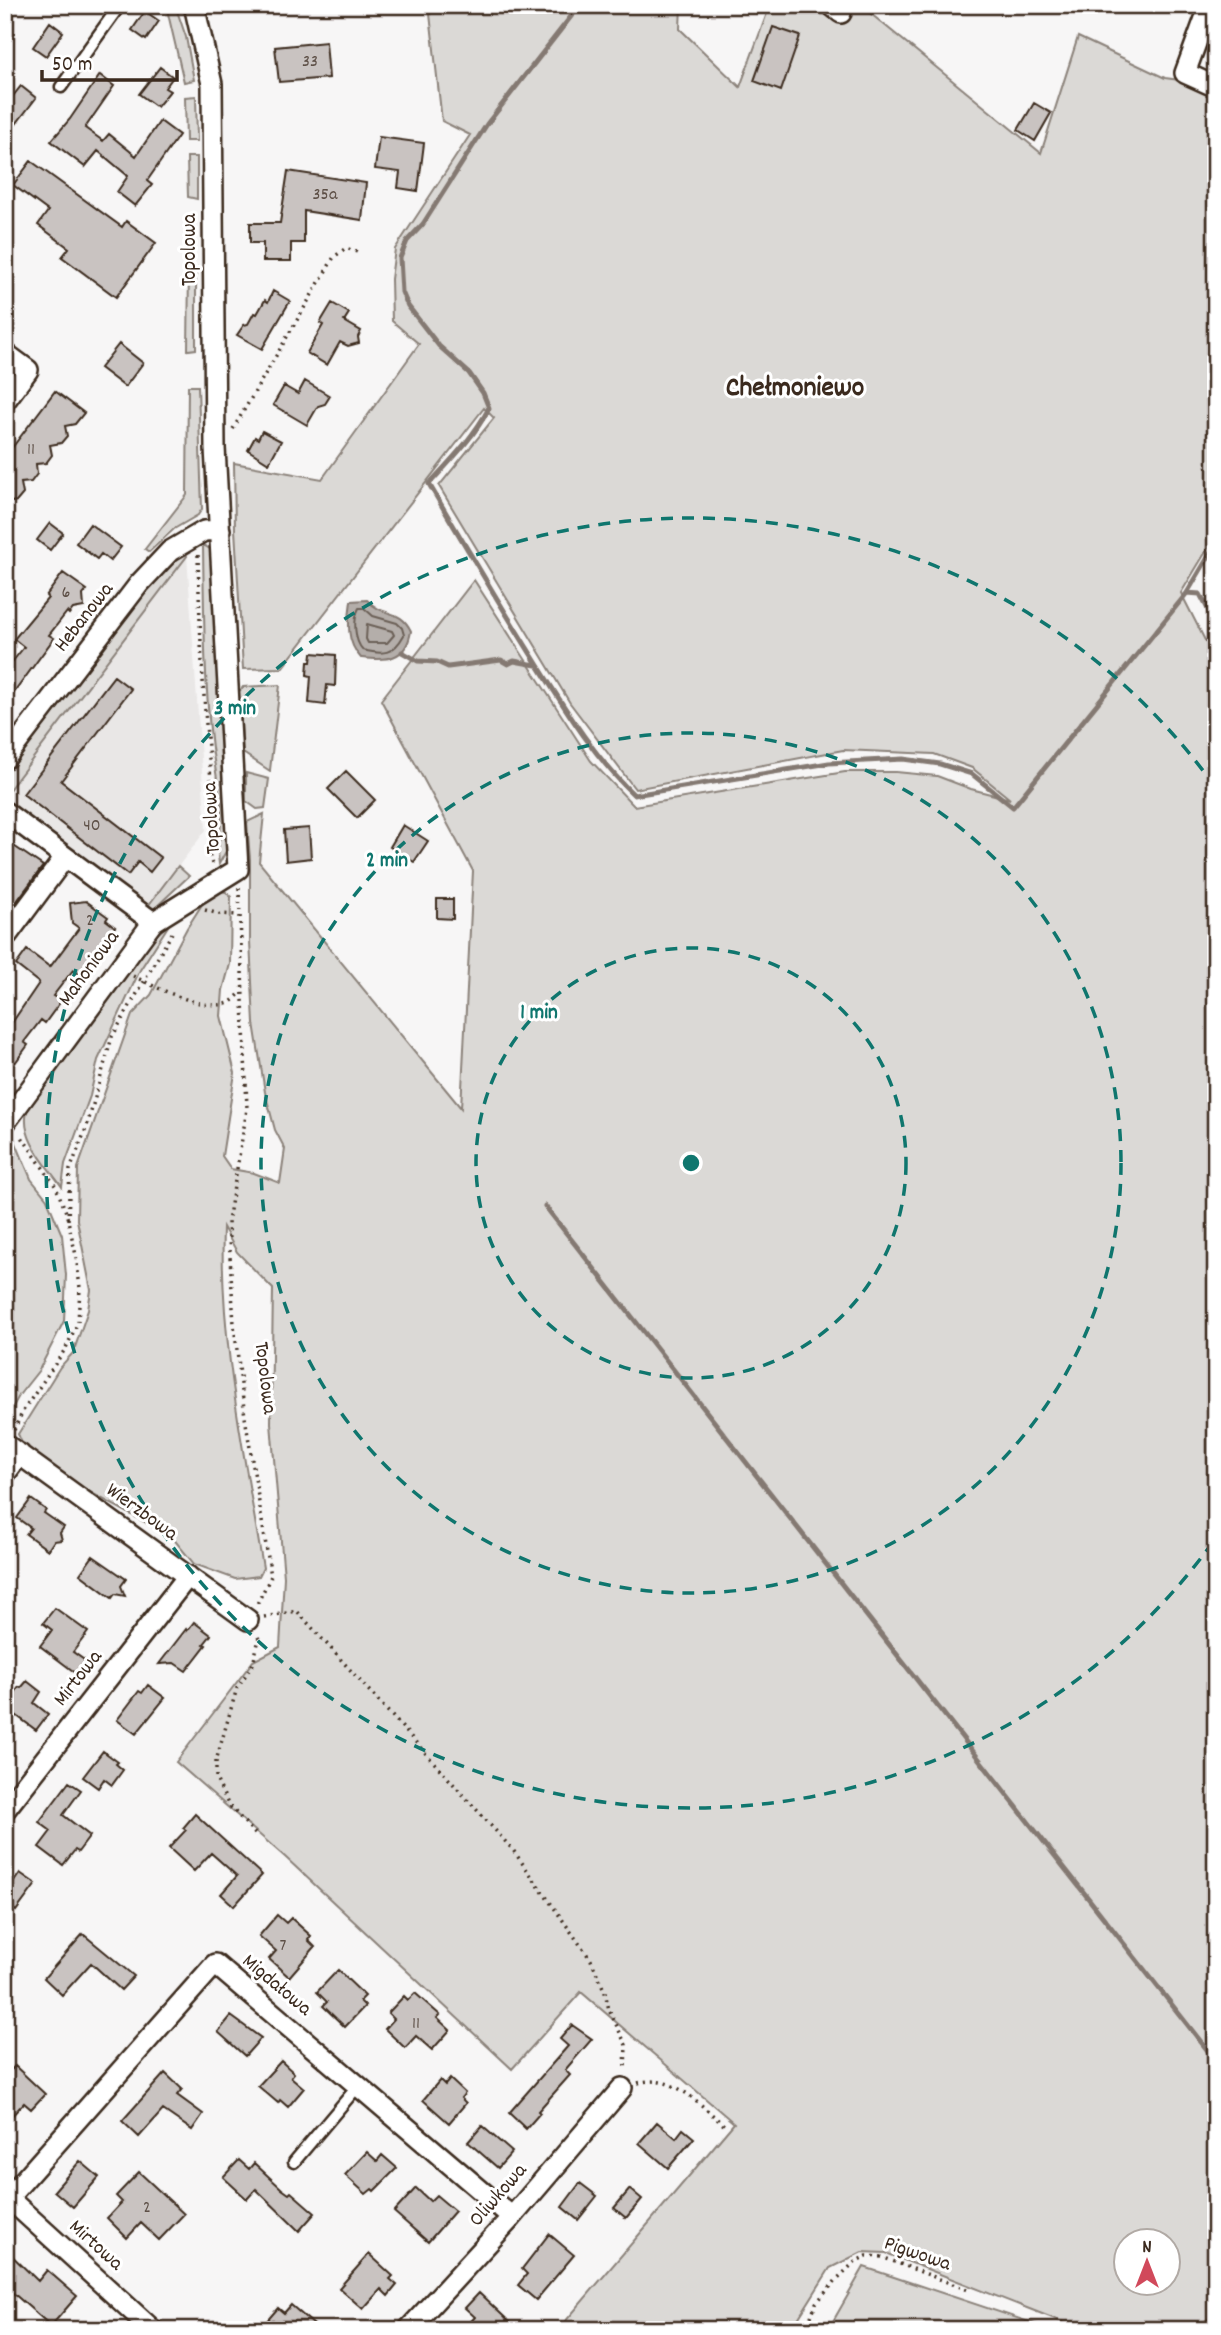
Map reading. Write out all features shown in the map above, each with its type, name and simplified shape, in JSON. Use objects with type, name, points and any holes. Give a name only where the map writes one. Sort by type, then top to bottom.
[{"type":"street","name":"Topolowa","points":[[194,5],[212,84],[215,448],[238,869]]},
{"type":"street","points":[[1210,5],[1185,73],[1216,87]]},
{"type":"street","points":[[5,353],[28,370],[5,401]]},
{"type":"street","name":"Hebanowa","points":[[5,759],[139,584],[170,551],[197,534],[220,530]]},
{"type":"street","points":[[5,812],[153,922]]},
{"type":"street","points":[[5,938],[65,857]]},
{"type":"street","name":"Mahoniowa","points":[[11,1108],[153,922],[238,869]]},
{"type":"street","points":[[5,1474],[13,1449]]},
{"type":"street","name":"Wierzbowa","points":[[13,1449],[248,1620]]},
{"type":"street","name":"Mirtowa","points":[[5,1810],[188,1576]]},
{"type":"street","name":"Migdałowa","points":[[7,2197],[215,1964],[512,2217]]},
{"type":"street","name":"Oliwkowa","points":[[408,2330],[512,2217],[622,2088]]},
{"type":"street","name":"Mirtowa","points":[[7,2197],[153,2330]]},
{"type":"lane","points":[[61,87],[120,5]]},
{"type":"lane","points":[[294,2162],[358,2086]]},
{"type":"path","points":[[215,448],[236,426],[334,257],[346,248],[357,251]]},
{"type":"path","points":[[197,534],[207,748],[215,815]]},
{"type":"path","points":[[216,883],[210,857],[217,828]]},
{"type":"path","name":"Topolowa","points":[[238,869],[247,1109],[228,1222],[230,1267],[245,1417],[271,1576],[248,1620]]},
{"type":"path","points":[[189,900],[202,910],[240,915]]},
{"type":"path","points":[[68,1220],[70,1170],[87,1126],[112,1037],[172,932]]},
{"type":"path","points":[[119,968],[176,996],[210,1004],[230,1002],[242,992]]},
{"type":"path","points":[[11,1108],[24,1143],[56,1187],[68,1220],[80,1288],[78,1322],[66,1348],[23,1411],[13,1449]]},
{"type":"path","points":[[255,1834],[228,1804],[216,1779],[216,1761],[237,1688],[253,1664],[260,1639],[248,1620],[297,1611],[513,1850],[591,1959],[605,1992],[609,2010],[626,2045],[622,2088],[645,2081],[681,2088],[725,2126]]},
{"type":"path","name":"Pigwowa","points":[[806,2330],[816,2303],[856,2261],[867,2256],[883,2257],[971,2291]]},
{"type":"shaded area","points":[[166,5],[175,5],[186,37],[194,80],[184,82]]},
{"type":"shaded area","points":[[429,5],[681,5],[680,29],[740,87],[770,5],[860,5],[1041,153],[1078,37],[1165,78],[1187,81],[1216,95],[1216,535],[1181,593],[1216,662],[1216,2313],[1193,2330],[1083,2330],[886,2253],[862,2252],[830,2268],[791,2330],[558,2330],[734,2123],[581,1992],[512,2069],[285,1857],[176,1762],[253,1661],[280,1647],[284,1577],[271,1423],[273,1289],[237,1252],[223,1227],[229,1355],[263,1568],[259,1576],[235,1579],[194,1564],[172,1537],[77,1485],[23,1446],[18,1434],[60,1367],[73,1353],[88,1310],[91,1290],[77,1220],[78,1168],[132,1015],[151,995],[208,895],[218,891],[226,892],[231,897],[230,964],[223,990],[221,1016],[235,1073],[222,1156],[231,1169],[254,1173],[280,1183],[285,1149],[275,1130],[265,1092],[254,1023],[247,822],[264,814],[259,862],[461,1108],[473,871],[381,700],[474,580],[591,761],[634,806],[845,772],[896,772],[937,776],[971,789],[1010,799],[972,768],[934,754],[843,750],[635,789],[570,703],[439,486],[494,418],[484,408],[282,668],[243,669],[234,463],[322,479],[419,344],[392,321],[391,279],[395,249],[470,135],[442,121]]},
{"type":"shaded area","points":[[196,96],[197,141],[186,141],[185,97]]},
{"type":"shaded area","points":[[187,157],[197,157],[197,199],[188,197]]},
{"type":"shaded area","points":[[189,268],[196,268],[196,349],[188,350]]},
{"type":"shaded area","points":[[188,386],[198,386],[202,509],[198,515],[174,529],[149,552],[145,549],[187,495]]},
{"type":"shaded area","points":[[203,545],[210,549],[213,567],[230,844],[219,864],[221,806],[207,698]]},
{"type":"shaded area","points":[[185,551],[187,556],[5,795],[5,773],[142,592]]},
{"type":"shaded area","points":[[187,556],[206,830],[148,906],[5,798],[5,795]]},
{"type":"shaded area","points":[[280,685],[270,771],[243,753],[239,692],[243,687]]},
{"type":"shaded area","points":[[246,773],[269,779],[265,808],[257,809],[246,801]]},
{"type":"shaded area","points":[[178,866],[189,876],[154,909],[148,906]]},
{"type":"shaded area","points":[[170,923],[140,970],[98,1060],[90,1096],[65,1164],[62,1187],[31,1142],[27,1132],[27,1111],[152,939]]},
{"type":"shaded area","points":[[13,1136],[31,1179],[47,1199],[62,1235],[66,1275],[64,1321],[39,1370],[20,1394],[5,1421],[5,1150]]},
{"type":"shaded area","points":[[864,2267],[1053,2330],[828,2330]]},
{"type":"water","points":[[367,600],[407,624],[411,631],[404,649],[399,654],[386,659],[370,659],[361,658],[356,652],[349,631],[351,601]]},
{"type":"building","points":[[145,11],[159,21],[146,40],[132,30]]},
{"type":"building","points":[[50,22],[63,32],[46,56],[33,47]]},
{"type":"building","points":[[773,27],[800,36],[781,91],[754,81]]},
{"type":"building","points":[[326,42],[329,78],[279,82],[275,47]]},
{"type":"building","points":[[160,67],[173,77],[165,88],[170,91],[157,107],[139,94]]},
{"type":"building","points":[[100,75],[114,86],[85,128],[103,141],[109,134],[136,156],[160,121],[179,135],[147,181],[152,185],[135,206],[117,192],[128,176],[98,151],[85,167],[51,141],[70,119]]},
{"type":"building","points":[[21,86],[36,98],[16,124],[5,116],[5,106]]},
{"type":"building","points":[[1034,103],[1051,113],[1035,141],[1018,130]]},
{"type":"building","points":[[379,137],[424,143],[418,191],[398,188],[400,172],[375,169]]},
{"type":"building","points":[[31,161],[122,227],[126,221],[156,243],[116,297],[62,257],[69,248],[38,225],[48,211],[13,185]]},
{"type":"building","points":[[288,171],[366,183],[362,220],[304,211],[304,243],[291,243],[291,261],[263,261],[263,243],[250,243],[250,223],[280,223]]},
{"type":"building","points":[[273,291],[290,301],[262,349],[237,335],[254,313],[257,314],[265,300],[268,302]]},
{"type":"building","points":[[332,303],[349,313],[344,321],[361,331],[359,343],[348,346],[340,342],[327,365],[307,353]]},
{"type":"building","points":[[119,344],[143,363],[125,387],[100,368]]},
{"type":"building","points":[[305,381],[330,396],[325,404],[318,406],[307,425],[273,405],[284,386],[298,394]]},
{"type":"building","points":[[55,391],[84,413],[75,424],[65,426],[67,436],[61,443],[50,445],[52,455],[46,463],[36,464],[37,474],[31,482],[21,483],[23,494],[17,501],[5,503],[5,457]]},
{"type":"building","points":[[262,431],[281,441],[269,463],[248,450]]},
{"type":"building","points":[[50,523],[63,533],[50,550],[37,540]]},
{"type":"building","points":[[90,524],[121,547],[110,561],[101,554],[97,559],[76,543]]},
{"type":"building","points":[[63,573],[87,590],[83,595],[84,607],[73,609],[69,614],[67,612],[49,635],[54,638],[5,705],[5,671],[24,647],[14,639],[48,598],[46,596]]},
{"type":"building","points":[[312,653],[336,655],[335,686],[327,685],[325,705],[309,703],[311,676],[307,675]]},
{"type":"building","points":[[114,676],[131,689],[61,781],[161,858],[150,872],[138,862],[128,875],[23,794]]},
{"type":"building","points":[[346,771],[375,800],[357,818],[328,789]]},
{"type":"building","points":[[403,825],[428,841],[414,862],[390,847]]},
{"type":"building","points":[[309,828],[311,858],[286,861],[284,830]]},
{"type":"building","points":[[5,840],[43,866],[5,917]]},
{"type":"building","points":[[437,899],[453,899],[453,919],[437,918]]},
{"type":"building","points":[[86,901],[108,917],[106,920],[115,927],[81,975],[73,970],[53,996],[61,1001],[45,1023],[41,1020],[24,1042],[28,1045],[15,1063],[5,1055],[5,1033],[39,983],[16,965],[27,950],[50,967],[79,928],[72,923],[70,903]]},
{"type":"building","points":[[31,1499],[46,1510],[44,1513],[64,1527],[60,1533],[62,1540],[54,1541],[48,1550],[26,1534],[31,1528],[17,1518]]},
{"type":"building","points":[[93,1556],[126,1579],[121,1586],[125,1596],[115,1594],[112,1598],[80,1574]]},
{"type":"building","points":[[55,1608],[88,1632],[73,1652],[87,1662],[77,1674],[40,1646],[52,1630],[43,1623]]},
{"type":"building","points":[[194,1622],[211,1635],[186,1671],[174,1663],[159,1664],[186,1629],[187,1631]]},
{"type":"building","points":[[27,1681],[41,1692],[34,1703],[48,1714],[36,1730],[5,1707],[19,1687]]},
{"type":"building","points":[[148,1685],[165,1698],[136,1734],[117,1720],[139,1691],[142,1693]]},
{"type":"building","points":[[103,1751],[118,1762],[116,1764],[123,1770],[112,1785],[104,1779],[98,1788],[83,1777]]},
{"type":"building","points":[[69,1782],[81,1790],[63,1815],[90,1836],[78,1852],[75,1850],[63,1865],[39,1847],[51,1831],[39,1822]]},
{"type":"building","points":[[195,1814],[262,1875],[234,1906],[221,1894],[237,1876],[211,1853],[194,1871],[169,1848],[186,1830],[183,1828]]},
{"type":"building","points":[[20,1873],[36,1884],[16,1911],[5,1903],[5,1877],[13,1883]]},
{"type":"building","points":[[277,1915],[286,1923],[291,1918],[311,1936],[308,1940],[315,1947],[289,1977],[269,1959],[276,1951],[259,1936]]},
{"type":"building","points":[[83,1934],[134,1976],[121,1990],[91,1963],[62,1995],[44,1978]]},
{"type":"building","points":[[338,1970],[365,1996],[360,2001],[365,2006],[345,2027],[323,2006],[327,2002],[317,1992]]},
{"type":"building","points":[[415,1993],[440,2015],[437,2018],[450,2030],[432,2050],[416,2036],[405,2048],[385,2029],[394,2019],[388,2013],[404,1996],[408,2000]]},
{"type":"building","points":[[231,2016],[261,2038],[245,2056],[218,2032]]},
{"type":"building","points":[[572,2025],[592,2039],[565,2070],[570,2075],[526,2129],[509,2113],[568,2046],[560,2039]]},
{"type":"building","points":[[281,2061],[294,2073],[291,2077],[304,2088],[288,2107],[280,2100],[278,2103],[258,2086]]},
{"type":"building","points":[[15,2066],[45,2094],[31,2109],[24,2103],[5,2123],[5,2076]]},
{"type":"building","points":[[165,2073],[182,2089],[177,2095],[203,2114],[192,2130],[163,2110],[139,2137],[122,2121]]},
{"type":"building","points":[[450,2079],[465,2093],[461,2098],[466,2103],[449,2123],[423,2100],[440,2080],[445,2085]]},
{"type":"building","points":[[657,2122],[676,2138],[683,2129],[694,2138],[668,2168],[639,2143]]},
{"type":"building","points":[[482,2126],[512,2152],[498,2168],[468,2142]]},
{"type":"building","points":[[367,2152],[377,2161],[382,2155],[397,2168],[374,2191],[372,2189],[366,2194],[345,2175]]},
{"type":"building","points":[[239,2160],[249,2169],[254,2163],[282,2189],[289,2194],[291,2192],[315,2213],[299,2231],[256,2189],[247,2199],[223,2177]]},
{"type":"building","points":[[80,2161],[99,2177],[73,2207],[54,2191]]},
{"type":"building","points":[[139,2172],[184,2214],[159,2240],[141,2223],[127,2238],[107,2218],[122,2202],[116,2196]]},
{"type":"building","points":[[580,2183],[597,2196],[578,2220],[562,2207]]},
{"type":"building","points":[[416,2188],[430,2201],[436,2195],[455,2211],[428,2242],[394,2212]]},
{"type":"building","points":[[630,2189],[642,2199],[626,2218],[614,2208]]},
{"type":"building","points":[[549,2234],[574,2255],[536,2300],[518,2285],[527,2274],[522,2269]]},
{"type":"building","points":[[5,2249],[38,2281],[47,2270],[77,2296],[51,2326],[5,2286]]},
{"type":"building","points":[[369,2254],[393,2276],[390,2279],[397,2285],[388,2296],[381,2289],[363,2309],[339,2288]]},
{"type":"building","points":[[479,2293],[518,2330],[463,2330],[475,2317],[465,2308]]},
{"type":"building","points":[[291,2305],[320,2330],[259,2330],[278,2308],[284,2313]]},
{"type":"waterway","points":[[580,5],[487,124],[423,224],[407,241],[400,258],[402,292],[408,306],[439,346],[469,373],[483,393],[489,408],[469,438],[429,484],[571,718],[607,766],[634,795],[829,763],[903,759],[940,764],[972,774],[1013,807],[1187,593],[1216,544]]},
{"type":"waterway","points":[[1187,593],[1200,594],[1216,624]]},
{"type":"waterway","points":[[402,652],[418,661],[437,662],[448,667],[501,660],[508,664],[514,661],[536,665]]},
{"type":"waterway","points":[[545,1206],[1216,2061]]},
{"type":"district","name":"Chełmoniewo","points":[[795,390]]}]
